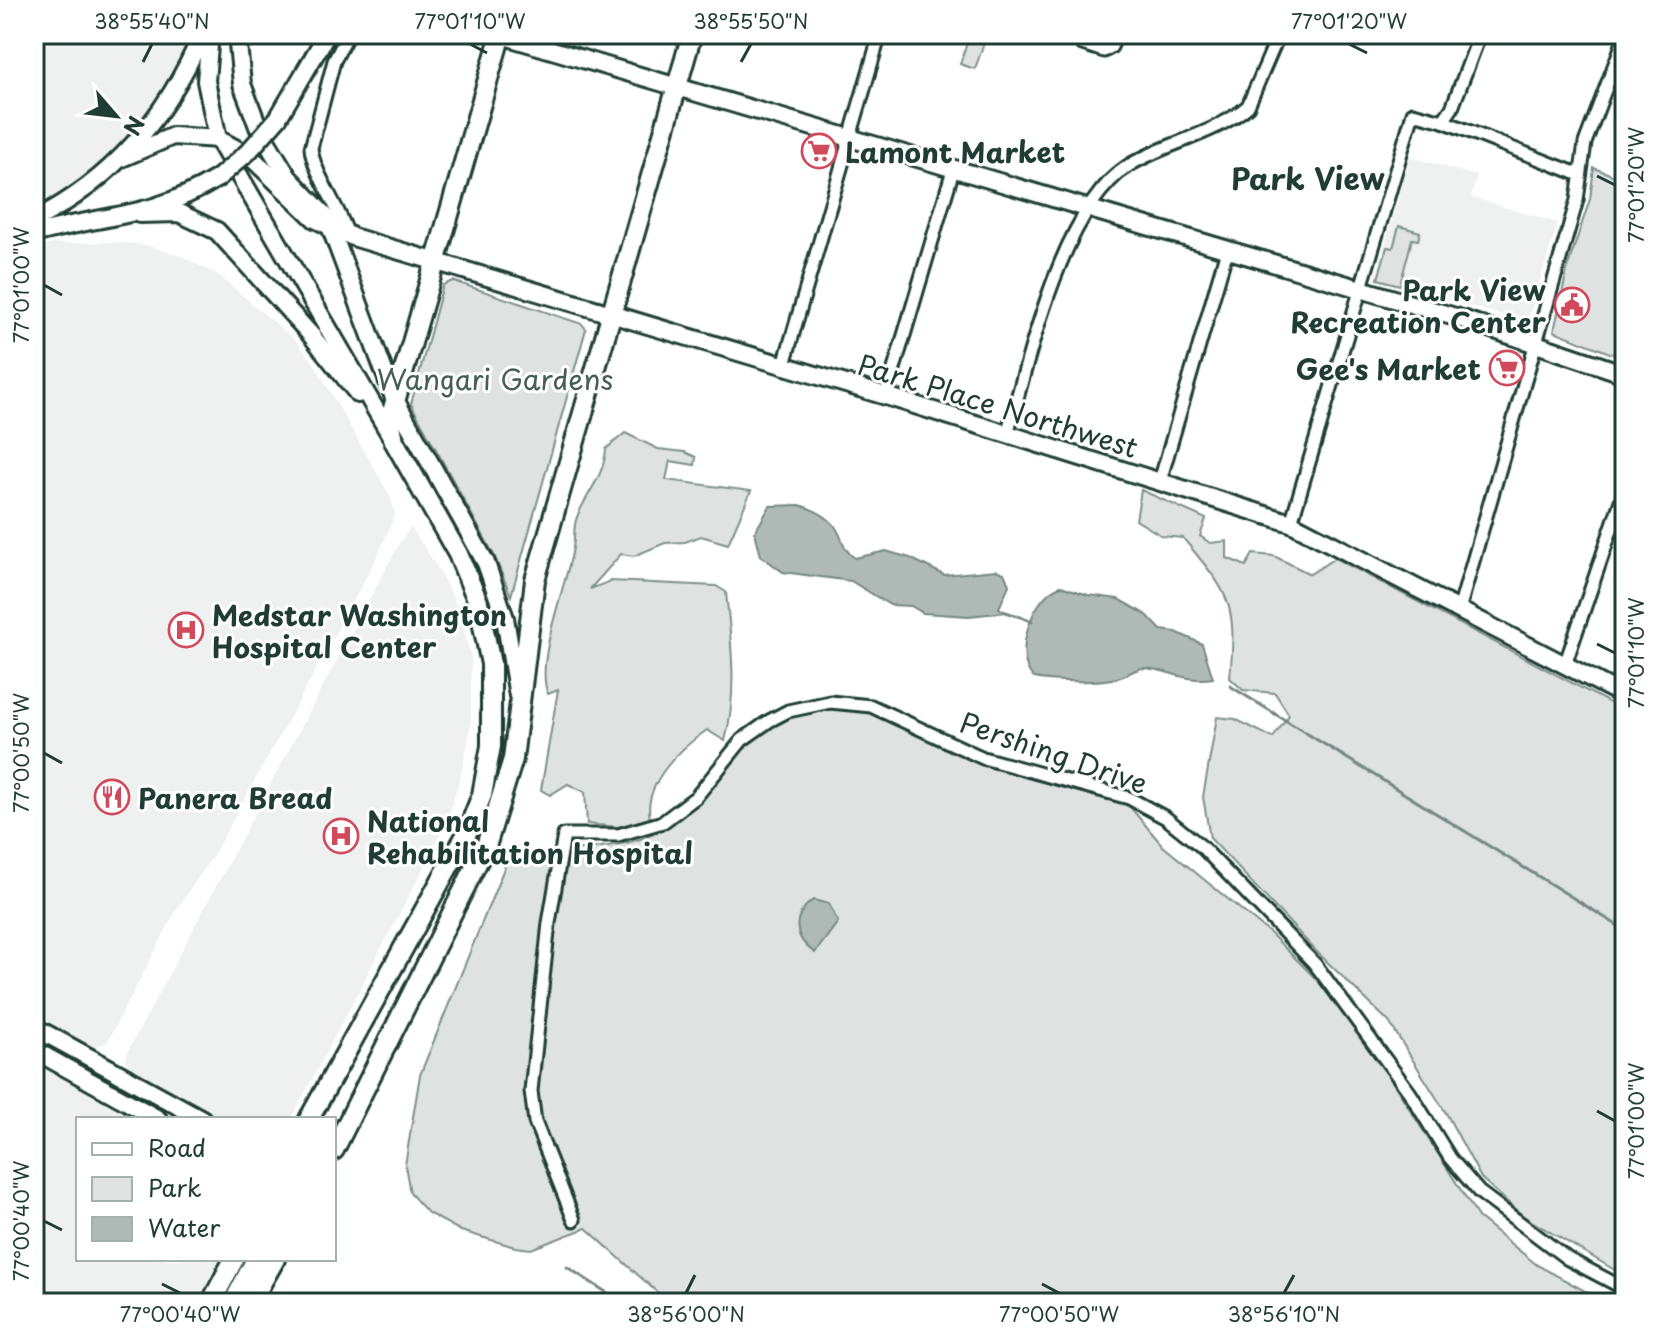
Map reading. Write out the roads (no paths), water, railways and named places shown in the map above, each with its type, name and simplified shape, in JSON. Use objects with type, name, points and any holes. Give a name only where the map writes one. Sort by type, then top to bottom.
[{"type":"main road","points":[[310,1117],[466,835],[482,795],[490,757],[491,664],[478,602],[458,554],[394,441],[390,419],[500,34]]},
{"type":"main road","points":[[336,1146],[492,832],[510,775],[535,580],[692,34]]},
{"type":"main road","points":[[211,1303],[233,1261]]},
{"type":"main road","points":[[233,1303],[255,1261]]},
{"type":"main road","points":[[250,1303],[274,1261]]},
{"type":"street","points":[[34,220],[84,191],[122,158],[171,95],[202,34]]},
{"type":"street","points":[[210,34],[206,81],[218,139],[394,441]]},
{"type":"street","points":[[237,34],[242,84],[259,129],[283,171],[324,214],[394,398],[491,574],[509,635],[519,708]]},
{"type":"street","points":[[34,234],[139,214],[180,199],[218,178],[248,152],[278,118],[327,34]]},
{"type":"street","points":[[348,34],[334,61],[311,148],[313,162],[337,204],[348,235]]},
{"type":"street","points":[[500,34],[1535,341],[1625,374]]},
{"type":"street","points":[[783,368],[880,34]]},
{"type":"street","points":[[1075,34],[1082,44],[1104,51],[1111,47],[1117,34]]},
{"type":"street","points":[[1007,434],[1049,288],[1090,210],[1110,181],[1131,165],[1248,106],[1279,34]]},
{"type":"street","points":[[1443,121],[1452,108],[1480,34]]},
{"type":"street","points":[[1459,610],[1577,200],[1585,143],[1625,37]]},
{"type":"street","points":[[1291,523],[1413,113],[1419,112],[1580,175]]},
{"type":"street","points":[[122,158],[173,136],[218,139]]},
{"type":"street","name":"Park Place Northwest","points":[[218,139],[244,151],[301,208],[348,235],[783,368],[886,396],[1291,523],[1513,640],[1566,662],[1625,696]]},
{"type":"street","points":[[886,396],[953,170]]},
{"type":"street","points":[[139,214],[179,213],[217,231],[311,335],[357,393],[373,405]]},
{"type":"street","points":[[1160,481],[1227,250]]},
{"type":"street","points":[[1566,662],[1625,489]]},
{"type":"street","name":"Pershing Drive","points":[[574,1220],[535,1122],[531,1091],[549,923],[564,835],[618,835],[663,822],[696,797],[742,740],[769,721],[809,705],[851,702],[888,713],[983,758],[1129,798],[1166,818],[1202,847],[1315,964],[1410,1093],[1450,1158],[1479,1192],[1568,1259],[1625,1289]]},
{"type":"street","points":[[34,1027],[198,1117]]},
{"type":"street","points":[[34,1050],[154,1117]]},
{"type":"water","points":[[800,505],[831,521],[855,558],[886,551],[910,558],[944,575],[996,570],[1004,573],[1009,585],[999,608],[1006,612],[969,616],[923,613],[911,606],[890,605],[851,581],[783,572],[761,556],[755,532],[770,506]]},
{"type":"water","points":[[1061,586],[1088,595],[1118,599],[1147,615],[1161,630],[1176,632],[1202,644],[1213,678],[1187,678],[1145,668],[1101,680],[1034,678],[1027,668],[1025,655],[1028,627],[1042,601]]},
{"type":"water","points":[[813,900],[829,904],[838,922],[815,953],[802,941],[798,927],[801,913]]},
{"type":"waterway","points":[[1006,612],[1032,621]]},
{"type":"waterway","points":[[1230,686],[1625,930]]},
{"type":"waterway","points":[[567,1267],[623,1303]]},
{"type":"place","name":"Lamont Market","points":[[819,151]]},
{"type":"place","name":"Park View Recreation Center","points":[[1572,305]]},
{"type":"place","name":"Gee's Market","points":[[1507,368]]},
{"type":"place","name":"Medstar Washington Hospital Center","points":[[186,630]]},
{"type":"place","name":"Panera Bread","points":[[112,797]]},
{"type":"place","name":"National Rehabilitation Hospital","points":[[341,836]]},
{"type":"district","name":"Park View","points":[[1308,177]]},
{"type":"park label","name":"Wangari Gardens","points":[[495,378]]}]
